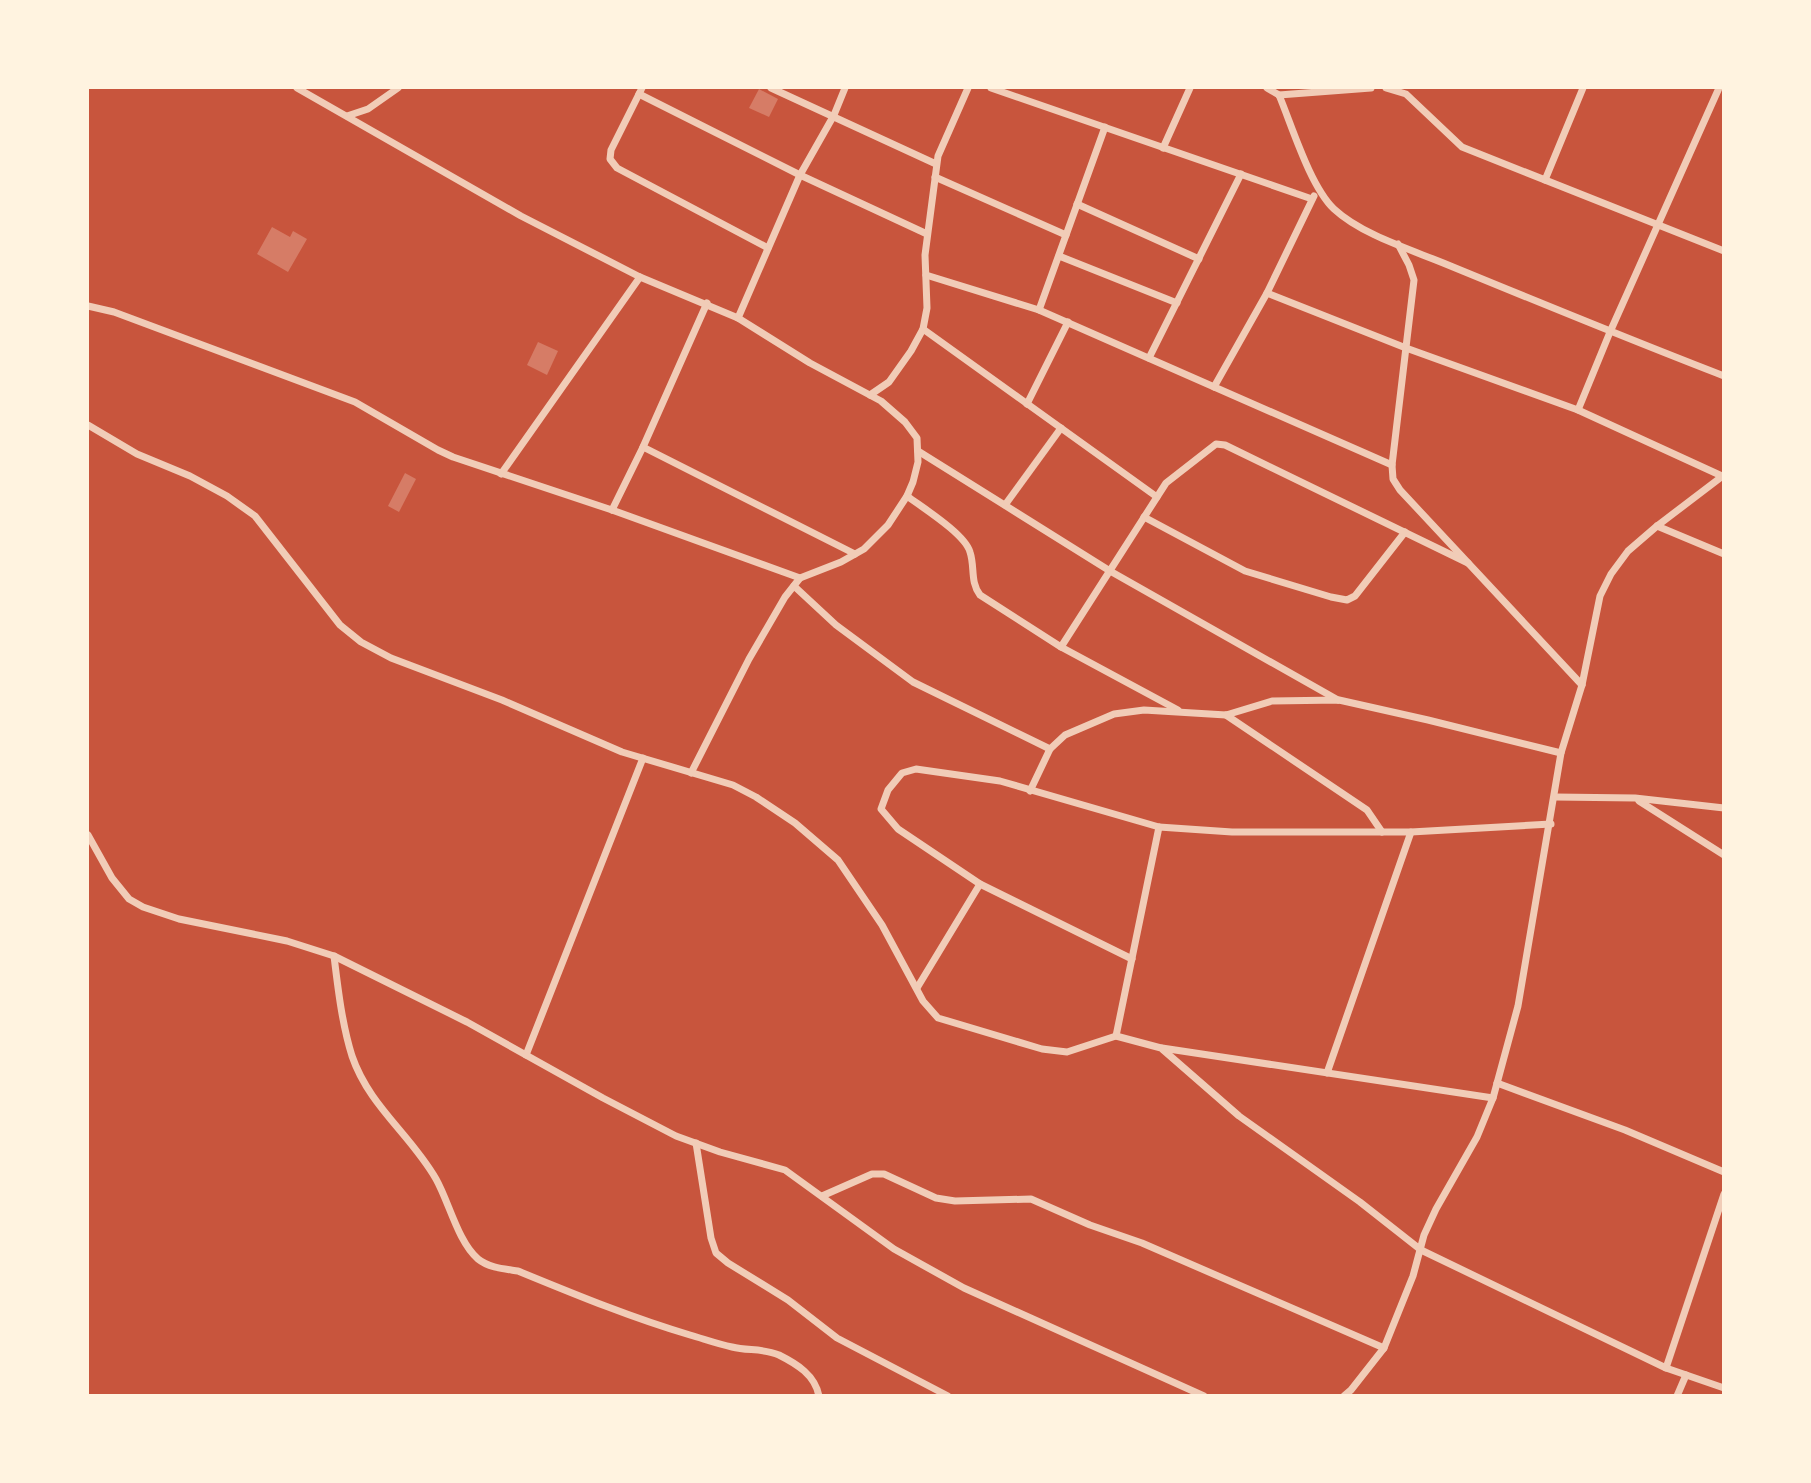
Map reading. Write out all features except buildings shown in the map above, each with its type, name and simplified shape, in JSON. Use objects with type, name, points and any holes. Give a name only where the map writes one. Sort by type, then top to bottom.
[{"type":"street","points":[[297,88],[521,216],[640,277],[738,318],[810,363],[881,401],[905,422],[917,438],[918,462],[907,496],[888,525],[864,549],[800,578],[771,618],[691,773]]},
{"type":"street","points":[[347,116],[368,109],[398,88]]},
{"type":"street","points":[[771,88],[936,164]]},
{"type":"street","points":[[738,318],[800,174],[834,115],[845,88]]},
{"type":"street","points":[[870,395],[889,382],[923,329],[926,308],[927,234],[936,164],[968,88]]},
{"type":"street","points":[[991,88],[1312,199]]},
{"type":"street","points":[[1163,148],[1190,88]]},
{"type":"street","points":[[1267,88],[1279,95],[1371,88]]},
{"type":"street","points":[[1386,88],[1406,94],[1462,147],[1724,251]]},
{"type":"street","points":[[1545,180],[1583,88]]},
{"type":"street","points":[[1578,410],[1719,88]]},
{"type":"street","points":[[768,248],[617,168],[610,159],[611,150],[640,91],[800,174],[927,234]]},
{"type":"street","points":[[1279,95],[1318,189],[1332,207],[1346,218],[1397,244],[1724,376]]},
{"type":"street","points":[[1039,310],[1105,127]]},
{"type":"street","points":[[1149,358],[1241,174]]},
{"type":"street","points":[[934,177],[1066,235]]},
{"type":"street","points":[[1214,387],[1267,293],[1318,189]]},
{"type":"street","points":[[1077,204],[1199,258]]},
{"type":"street","points":[[1397,244],[1414,280],[1392,464],[1393,479],[1400,490],[1582,685]]},
{"type":"street","points":[[1059,256],[1177,303]]},
{"type":"street","points":[[926,275],[1039,310],[1392,464]]},
{"type":"street","points":[[501,474],[640,277]]},
{"type":"street","points":[[1267,293],[1406,348],[1578,410],[1723,475],[1628,551],[1611,574],[1600,596],[1582,685],[1561,753],[1518,1006],[1493,1098],[1477,1137],[1424,1235],[1413,1276],[1384,1348],[1351,1391],[1344,1395]]},
{"type":"street","points":[[612,510],[707,303]]},
{"type":"street","points":[[88,306],[114,312],[355,402],[438,450],[800,578]]},
{"type":"street","points":[[1027,404],[1068,322]]},
{"type":"street","points":[[923,329],[1157,497]]},
{"type":"street","points":[[88,425],[137,454],[190,476],[227,496],[255,516],[340,625],[361,642],[391,658],[502,700],[622,752],[733,785],[794,823],[838,860],[882,925],[932,1013],[945,1021],[1042,1049],[1067,1052],[1116,1036],[1161,1048],[1493,1098]]},
{"type":"street","points":[[1005,505],[1061,428]]},
{"type":"street","points":[[1061,647],[1166,483],[1216,444],[1225,445],[1468,563]]},
{"type":"street","points":[[643,447],[855,554]]},
{"type":"street","points":[[918,451],[1110,571],[1339,701]]},
{"type":"street","points":[[907,496],[961,537],[970,551],[975,589],[980,596],[1061,647],[1181,712]]},
{"type":"street","points":[[1144,517],[1245,571],[1347,600],[1355,596],[1405,533]]},
{"type":"street","points":[[1657,526],[1724,554]]},
{"type":"street","points":[[794,586],[836,625],[913,682],[1050,749]]},
{"type":"street","points":[[1030,791],[1050,749],[1065,735],[1114,714],[1144,710],[1226,715],[1272,701],[1339,701],[1561,753]]},
{"type":"street","points":[[1226,715],[1367,810],[1382,832]]},
{"type":"street","points":[[526,1055],[643,758]]},
{"type":"street","points":[[1132,959],[980,884],[898,829],[881,809],[888,790],[902,773],[916,769],[1000,781],[1159,827],[1232,832],[1411,832],[1551,824]]},
{"type":"street","points":[[1555,797],[1635,798],[1724,808]]},
{"type":"street","points":[[1635,798],[1724,855]]},
{"type":"street","points":[[1116,1036],[1159,827]]},
{"type":"street","points":[[1327,1073],[1411,832]]},
{"type":"street","points":[[88,835],[112,878],[129,899],[143,908],[179,919],[287,942],[334,956],[467,1022],[676,1136],[785,1170],[894,1250],[964,1288],[1204,1395]]},
{"type":"street","points":[[917,988],[980,884]]},
{"type":"street","points":[[334,956],[352,1056],[383,1112],[413,1145],[436,1178],[468,1249],[479,1260],[492,1266],[518,1271],[684,1334],[734,1348],[760,1349],[776,1354],[794,1363],[810,1376],[819,1395]]},
{"type":"street","points":[[1161,1048],[1249,1123],[1370,1209],[1421,1250],[1666,1368],[1724,1388]]},
{"type":"street","points":[[1497,1083],[1626,1129],[1724,1171]]},
{"type":"street","points":[[696,1143],[711,1238],[716,1253],[788,1300],[837,1338],[948,1395]]},
{"type":"street","points":[[822,1196],[872,1174],[884,1174],[936,1198],[956,1201],[1031,1199],[1090,1225],[1142,1243],[1384,1348]]},
{"type":"street","points":[[1666,1368],[1724,1194]]},
{"type":"street","points":[[1677,1395],[1686,1375]]}]
